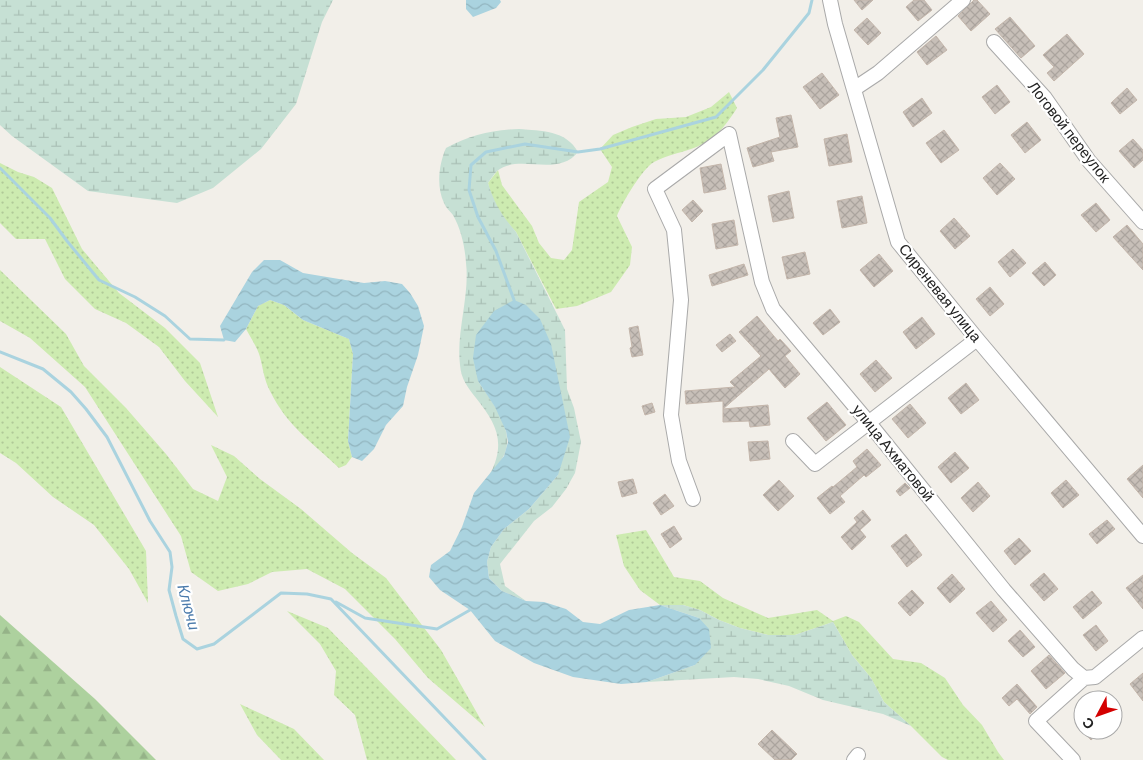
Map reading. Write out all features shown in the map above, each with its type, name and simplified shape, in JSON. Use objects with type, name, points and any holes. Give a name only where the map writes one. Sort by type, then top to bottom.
[{"type":"street","name":"Сиреневая улица","points":[[830,0],[898,242],[1143,536]]},
{"type":"street","points":[[854,89],[878,73],[963,0]]},
{"type":"street","name":"Логовой переулок","points":[[994,42],[1045,98],[1089,160],[1143,222]]},
{"type":"street","name":"улица Ахматовой","points":[[693,499],[679,461],[671,415],[681,300],[674,230],[655,189],[729,134],[762,282],[773,309],[869,423],[1004,590],[1073,669],[1084,678]]},
{"type":"street","points":[[793,441],[815,464],[977,339]]},
{"type":"street","points":[[1073,760],[1036,721],[1084,678],[1095,677],[1143,638]]},
{"type":"green space","points":[[0,0],[333,0],[322,22],[296,104],[261,149],[213,188],[177,203],[88,191],[12,136],[0,125]]},
{"type":"green space","points":[[729,92],[737,108],[718,133],[699,146],[654,162],[638,179],[623,203],[617,216],[632,247],[630,265],[611,292],[577,306],[556,309],[516,232],[505,220],[492,199],[488,183],[498,170],[502,185],[532,226],[539,243],[551,258],[564,260],[572,250],[579,202],[608,182],[612,167],[600,149],[613,135],[656,119],[686,117],[711,107]]},
{"type":"green space","points":[[519,129],[544,131],[560,136],[567,139],[578,152],[570,160],[560,163],[506,166],[497,171],[488,183],[496,203],[516,232],[565,330],[567,389],[574,408],[581,442],[575,473],[566,489],[552,507],[534,521],[500,564],[505,586],[526,601],[502,591],[489,578],[487,562],[491,547],[504,529],[529,509],[558,475],[478,381],[500,416],[507,436],[504,455],[500,463],[490,474],[498,453],[497,434],[489,416],[465,383],[461,370],[459,352],[467,275],[464,244],[456,220],[444,203],[439,182],[440,168],[446,148],[481,134]]},
{"type":"green space","points":[[0,163],[34,177],[52,188],[82,249],[119,293],[165,328],[200,363],[218,417],[185,381],[159,347],[126,323],[95,309],[65,279],[45,239],[16,239],[0,223]]},
{"type":"green space","points":[[0,270],[66,334],[84,366],[126,408],[166,454],[193,489],[218,501],[227,477],[211,445],[234,456],[260,479],[301,509],[352,553],[386,578],[441,650],[485,727],[428,678],[395,639],[345,589],[307,569],[272,572],[248,584],[218,591],[191,572],[181,536],[85,387],[30,338],[0,321]]},
{"type":"green space","points":[[270,300],[284,305],[303,320],[349,339],[353,354],[348,441],[352,457],[346,465],[339,468],[292,424],[268,387],[259,353],[246,329],[258,306]]},
{"type":"green space","points":[[0,367],[61,407],[146,551],[148,603],[129,569],[94,525],[53,497],[16,463],[0,453]]},
{"type":"green space","points":[[646,530],[674,577],[700,581],[723,598],[768,618],[817,610],[833,621],[846,616],[859,622],[893,659],[921,663],[945,678],[963,705],[982,725],[1004,760],[948,760],[942,757],[884,702],[871,678],[852,655],[833,622],[795,635],[768,635],[740,628],[700,610],[683,605],[660,605],[640,590],[624,566],[616,535]]},
{"type":"green space","points":[[660,605],[683,605],[700,610],[740,628],[768,635],[795,635],[833,622],[852,655],[871,678],[884,702],[911,726],[883,714],[823,700],[789,686],[758,679],[734,677],[647,682],[695,665],[699,618]]},
{"type":"green space","points":[[287,611],[328,628],[456,760],[367,760],[355,715],[334,695],[336,671],[320,644]]},
{"type":"green space","points":[[0,615],[95,699],[156,760],[0,760]]},
{"type":"green space","points":[[240,704],[294,729],[324,760],[281,760],[257,735]]},
{"type":"water","points":[[466,0],[500,0],[501,2],[496,8],[473,17],[466,9]]},
{"type":"water","points":[[264,260],[280,260],[303,273],[364,283],[385,281],[402,284],[418,306],[424,326],[418,355],[407,387],[403,406],[386,425],[374,449],[362,461],[352,457],[348,441],[353,354],[349,339],[303,320],[284,305],[270,300],[258,306],[246,329],[235,342],[224,340],[220,326],[252,272]]},
{"type":"water","points":[[514,300],[526,305],[540,319],[551,344],[570,437],[558,475],[529,509],[504,529],[491,547],[487,562],[489,578],[502,591],[526,601],[544,602],[566,609],[583,622],[600,624],[629,610],[660,605],[699,618],[709,629],[711,648],[695,665],[647,682],[621,684],[573,677],[534,663],[495,641],[470,610],[440,590],[429,577],[431,565],[450,551],[462,527],[474,493],[504,456],[508,442],[506,431],[495,407],[478,381],[473,358],[476,335],[494,311]]},
{"type":"building","points":[[854,0],[873,0],[862,10]]},
{"type":"building","points":[[914,0],[924,0],[932,10],[918,21],[906,7]]},
{"type":"building","points":[[974,0],[977,0],[990,14],[971,31],[958,16]]},
{"type":"building","points":[[1010,17],[1035,46],[1021,58],[995,29]]},
{"type":"building","points":[[867,18],[881,33],[868,45],[854,30]]},
{"type":"building","points":[[1067,34],[1084,54],[1054,81],[1047,73],[1054,67],[1043,55]]},
{"type":"building","points":[[936,36],[947,50],[927,65],[917,52]]},
{"type":"building","points":[[822,73],[839,95],[820,109],[803,87]]},
{"type":"building","points":[[997,85],[1010,102],[995,114],[982,97]]},
{"type":"building","points":[[1127,88],[1137,100],[1120,114],[1111,103]]},
{"type":"building","points":[[922,98],[932,113],[913,127],[903,112]]},
{"type":"building","points":[[791,115],[798,147],[771,152],[774,161],[753,167],[747,148],[780,137],[776,118]]},
{"type":"building","points":[[1027,122],[1041,140],[1025,153],[1011,135]]},
{"type":"building","points":[[944,130],[959,150],[941,163],[926,143]]},
{"type":"building","points":[[847,134],[852,162],[829,166],[824,139]]},
{"type":"building","points":[[1133,139],[1143,150],[1143,160],[1134,168],[1119,151]]},
{"type":"building","points":[[1000,163],[1015,179],[997,195],[983,178]]},
{"type":"building","points":[[721,164],[726,189],[704,193],[700,168]]},
{"type":"building","points":[[789,191],[794,218],[773,222],[768,196]]},
{"type":"building","points":[[862,196],[867,223],[842,228],[837,201]]},
{"type":"building","points":[[693,200],[703,211],[692,222],[682,210]]},
{"type":"building","points":[[1096,203],[1110,220],[1096,232],[1081,215]]},
{"type":"building","points":[[954,218],[970,236],[955,249],[940,231]]},
{"type":"building","points":[[734,220],[738,245],[716,249],[712,224]]},
{"type":"building","points":[[1127,225],[1143,244],[1143,270],[1113,237]]},
{"type":"building","points":[[1013,249],[1026,263],[1010,277],[998,262]]},
{"type":"building","points":[[805,252],[810,274],[787,279],[782,257]]},
{"type":"building","points":[[879,254],[893,271],[874,287],[860,270]]},
{"type":"building","points":[[1045,262],[1056,275],[1044,286],[1032,273]]},
{"type":"building","points":[[744,264],[748,275],[712,286],[709,275]]},
{"type":"building","points":[[990,287],[1004,304],[990,316],[976,299]]},
{"type":"building","points":[[830,309],[840,322],[823,335],[813,323]]},
{"type":"building","points":[[757,316],[778,341],[780,339],[791,351],[785,356],[800,374],[785,388],[769,369],[723,409],[723,401],[686,404],[685,391],[735,387],[730,382],[761,356],[739,332]]},
{"type":"building","points":[[922,317],[935,334],[916,349],[903,332]]},
{"type":"building","points":[[638,326],[643,355],[632,357],[629,328]]},
{"type":"building","points":[[730,334],[736,341],[722,352],[716,345]]},
{"type":"building","points":[[876,360],[892,378],[875,392],[860,374]]},
{"type":"building","points":[[966,383],[979,400],[961,414],[948,398]]},
{"type":"building","points":[[827,402],[846,425],[826,441],[807,418]]},
{"type":"building","points":[[652,403],[655,412],[645,415],[642,406]]},
{"type":"building","points":[[910,404],[926,423],[908,438],[892,419]]},
{"type":"building","points":[[768,405],[770,425],[750,427],[749,421],[723,422],[723,409]]},
{"type":"building","points":[[768,441],[770,459],[750,461],[748,442]]},
{"type":"building","points":[[867,449],[881,465],[866,477],[864,475],[840,496],[845,502],[830,514],[817,498],[857,467],[853,461]]},
{"type":"building","points":[[955,452],[969,468],[951,483],[938,467]]},
{"type":"building","points":[[1143,465],[1143,498],[1127,479]]},
{"type":"building","points":[[633,479],[637,493],[622,497],[618,482]]},
{"type":"building","points":[[779,480],[794,496],[778,511],[763,495]]},
{"type":"building","points":[[1066,480],[1079,495],[1063,508],[1051,493]]},
{"type":"building","points":[[978,482],[990,496],[973,512],[961,498]]},
{"type":"building","points":[[905,483],[910,488],[900,496],[896,491]]},
{"type":"building","points":[[665,494],[674,506],[661,515],[653,503]]},
{"type":"building","points":[[863,510],[871,520],[860,530],[866,537],[852,550],[841,537],[857,522],[854,518]]},
{"type":"building","points":[[1107,520],[1115,529],[1097,544],[1089,534]]},
{"type":"building","points":[[674,526],[682,539],[670,548],[661,534]]},
{"type":"building","points":[[906,534],[922,555],[907,567],[891,546]]},
{"type":"building","points":[[1019,538],[1031,551],[1015,565],[1004,551]]},
{"type":"building","points":[[1044,573],[1058,589],[1044,601],[1030,585]]},
{"type":"building","points":[[952,574],[965,589],[950,603],[937,588]]},
{"type":"building","points":[[1143,575],[1143,609],[1126,588]]},
{"type":"building","points":[[912,590],[924,603],[910,616],[898,603]]},
{"type":"building","points":[[1092,591],[1102,603],[1083,619],[1073,607]]},
{"type":"building","points":[[991,601],[1007,620],[993,632],[976,613]]},
{"type":"building","points":[[1096,625],[1108,641],[1096,651],[1083,635]]},
{"type":"building","points":[[1020,630],[1035,647],[1023,657],[1008,641]]},
{"type":"building","points":[[1049,655],[1065,673],[1046,689],[1031,671]]},
{"type":"building","points":[[1143,673],[1143,701],[1130,684]]},
{"type":"building","points":[[1017,684],[1037,707],[1030,714],[1017,699],[1009,706],[1002,698]]},
{"type":"building","points":[[772,730],[797,754],[791,760],[775,760],[758,744]]},
{"type":"waterway","points":[[514,300],[496,251],[478,217],[469,190],[471,165],[486,152],[525,144],[578,152],[600,149],[716,117],[763,70],[809,13],[812,0]]},
{"type":"waterway","points":[[0,168],[50,218],[99,280],[135,297],[165,316],[190,339],[224,340]]},
{"type":"waterway","name":"Ключи","points":[[0,352],[43,369],[71,392],[107,437],[150,521],[170,552],[172,567],[169,590],[183,639],[197,649],[214,644],[281,593],[307,594],[331,599],[485,760]]},
{"type":"waterway","points":[[336,602],[365,618],[437,629],[470,610]]}]
